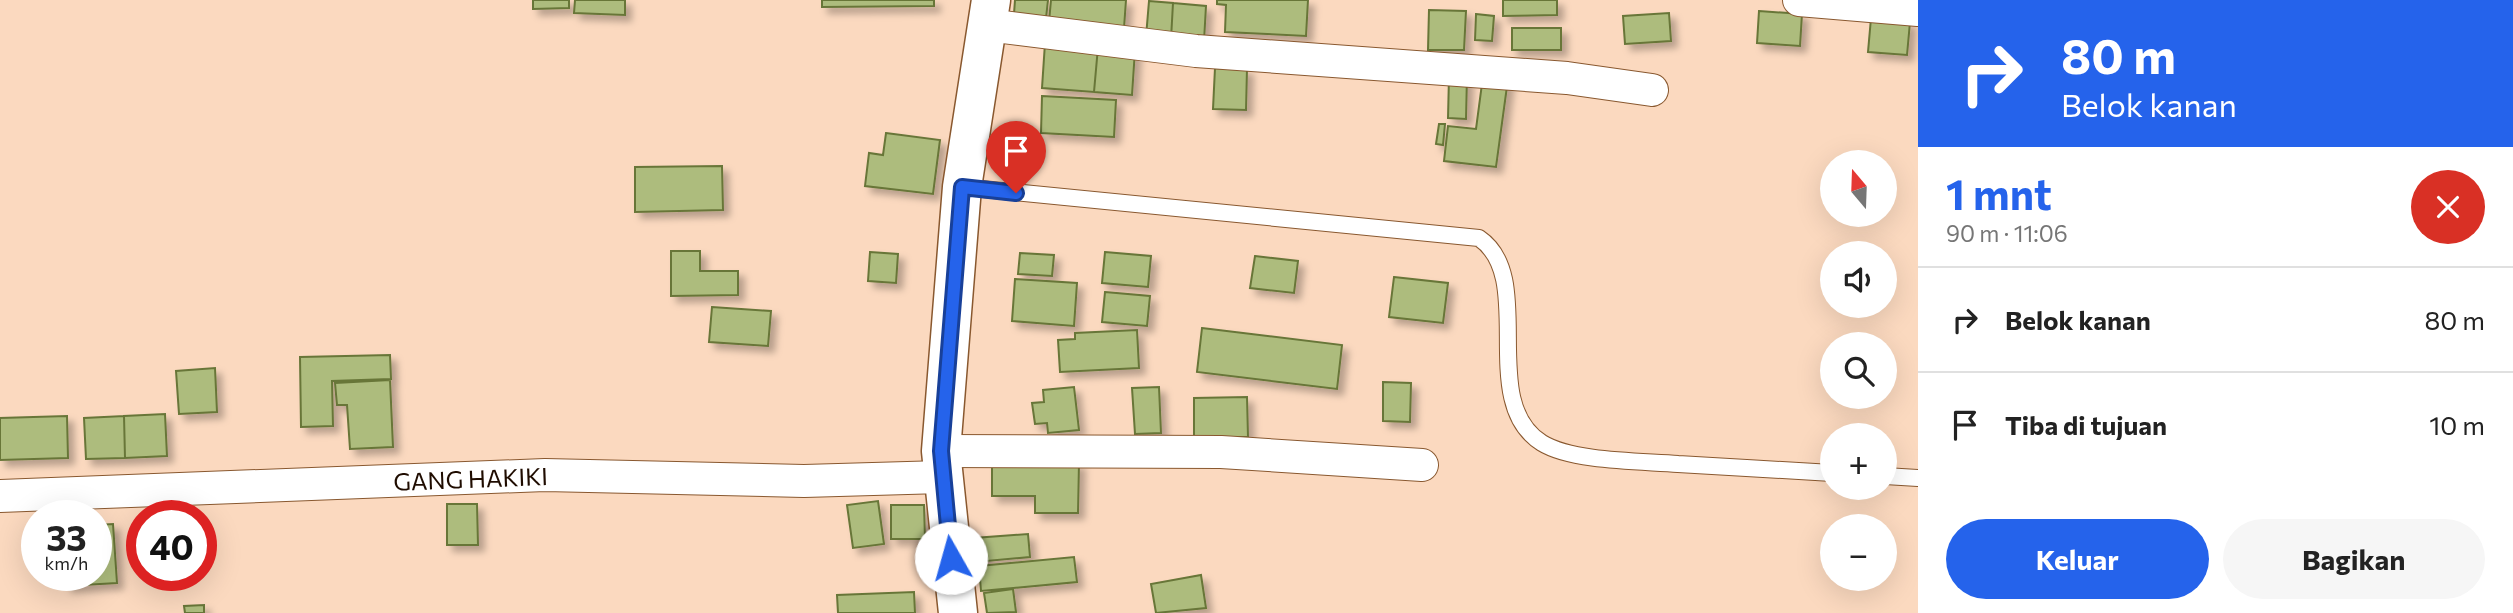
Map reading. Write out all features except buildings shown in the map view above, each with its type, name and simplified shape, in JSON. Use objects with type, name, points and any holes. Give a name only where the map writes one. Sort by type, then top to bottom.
[{"type":"street","points":[[1799,0],[1918,10]]},
{"type":"street","points":[[958,613],[941,464],[962,187],[989,12],[1196,51],[1567,78],[1652,90]]},
{"type":"street","name":"GANG HAKIKI","points":[[0,496],[545,475],[804,481],[941,464],[1221,452],[1422,465]]},
{"type":"lane","points":[[962,187],[1479,238],[1492,246],[1503,275],[1510,389],[1520,420],[1542,443],[1594,458],[1820,472]]},
{"type":"lane","points":[[1897,477],[1918,478]]},
{"type":"route","points":[[951,558],[941,451],[962,187],[1016,193]]}]
